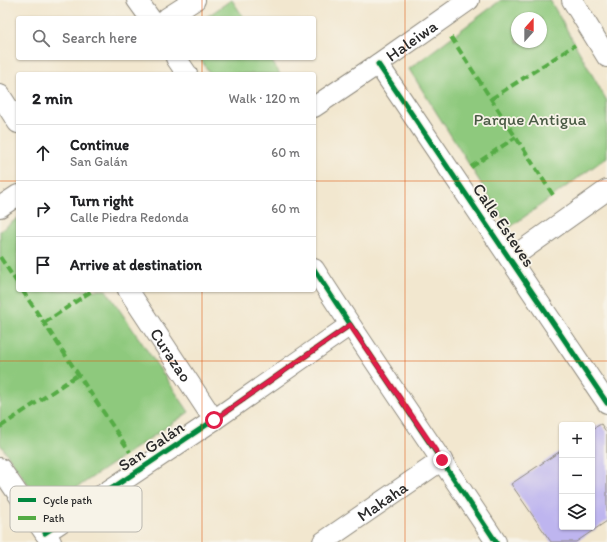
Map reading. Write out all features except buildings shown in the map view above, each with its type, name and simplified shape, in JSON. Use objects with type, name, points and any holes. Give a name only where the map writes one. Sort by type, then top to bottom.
[{"type":"street","points":[[137,0],[149,16]]},
{"type":"street","points":[[171,16],[195,0]]},
{"type":"street","name":"Haleiwa","points":[[316,106],[469,0]]},
{"type":"street","points":[[572,0],[607,57]]},
{"type":"street","points":[[177,60],[186,72]]},
{"type":"street","name":"Calle Esteves","points":[[378,64],[510,259],[601,379],[607,403]]},
{"type":"street","points":[[0,95],[16,120]]},
{"type":"street","points":[[510,259],[607,190]]},
{"type":"street","points":[[0,207],[16,196]]},
{"type":"street","points":[[316,272],[496,542]]},
{"type":"street","name":"Curazao","points":[[129,292],[214,420]]},
{"type":"street","name":"San Galán","points":[[121,486],[350,325]]},
{"type":"street","name":"Makaha","points":[[323,542],[442,460]]},
{"type":"street","points":[[0,468],[12,486]]},
{"type":"street","name":"San Galán","points":[[48,538],[56,532]]},
{"type":"green space","points":[[232,0],[243,16],[208,16]]},
{"type":"green space","name":"Parque Antigua","points":[[501,0],[550,0],[607,101],[607,157],[509,228],[409,69]]},
{"type":"green space","points":[[201,60],[271,60],[279,72],[209,72]]},
{"type":"green space","points":[[16,219],[16,292],[107,292],[189,412],[79,486],[29,486],[0,444],[0,231]]},
{"type":"marked path","points":[[451,37],[553,195]]},
{"type":"marked path","points":[[491,99],[575,45]]},
{"type":"marked path","points":[[471,167],[516,137]]},
{"type":"marked path","points":[[0,257],[16,281]]},
{"type":"marked path","points":[[23,292],[130,452]]},
{"type":"marked path","points":[[44,323],[90,292]]},
{"type":"marked path","points":[[0,427],[79,374]]},
{"type":"cycle path","points":[[378,64],[607,403]]},
{"type":"cycle path","points":[[316,272],[496,542]]},
{"type":"cycle path","points":[[115,486],[214,420],[350,325]]},
{"type":"route","points":[[214,420],[350,325],[442,460]]}]
